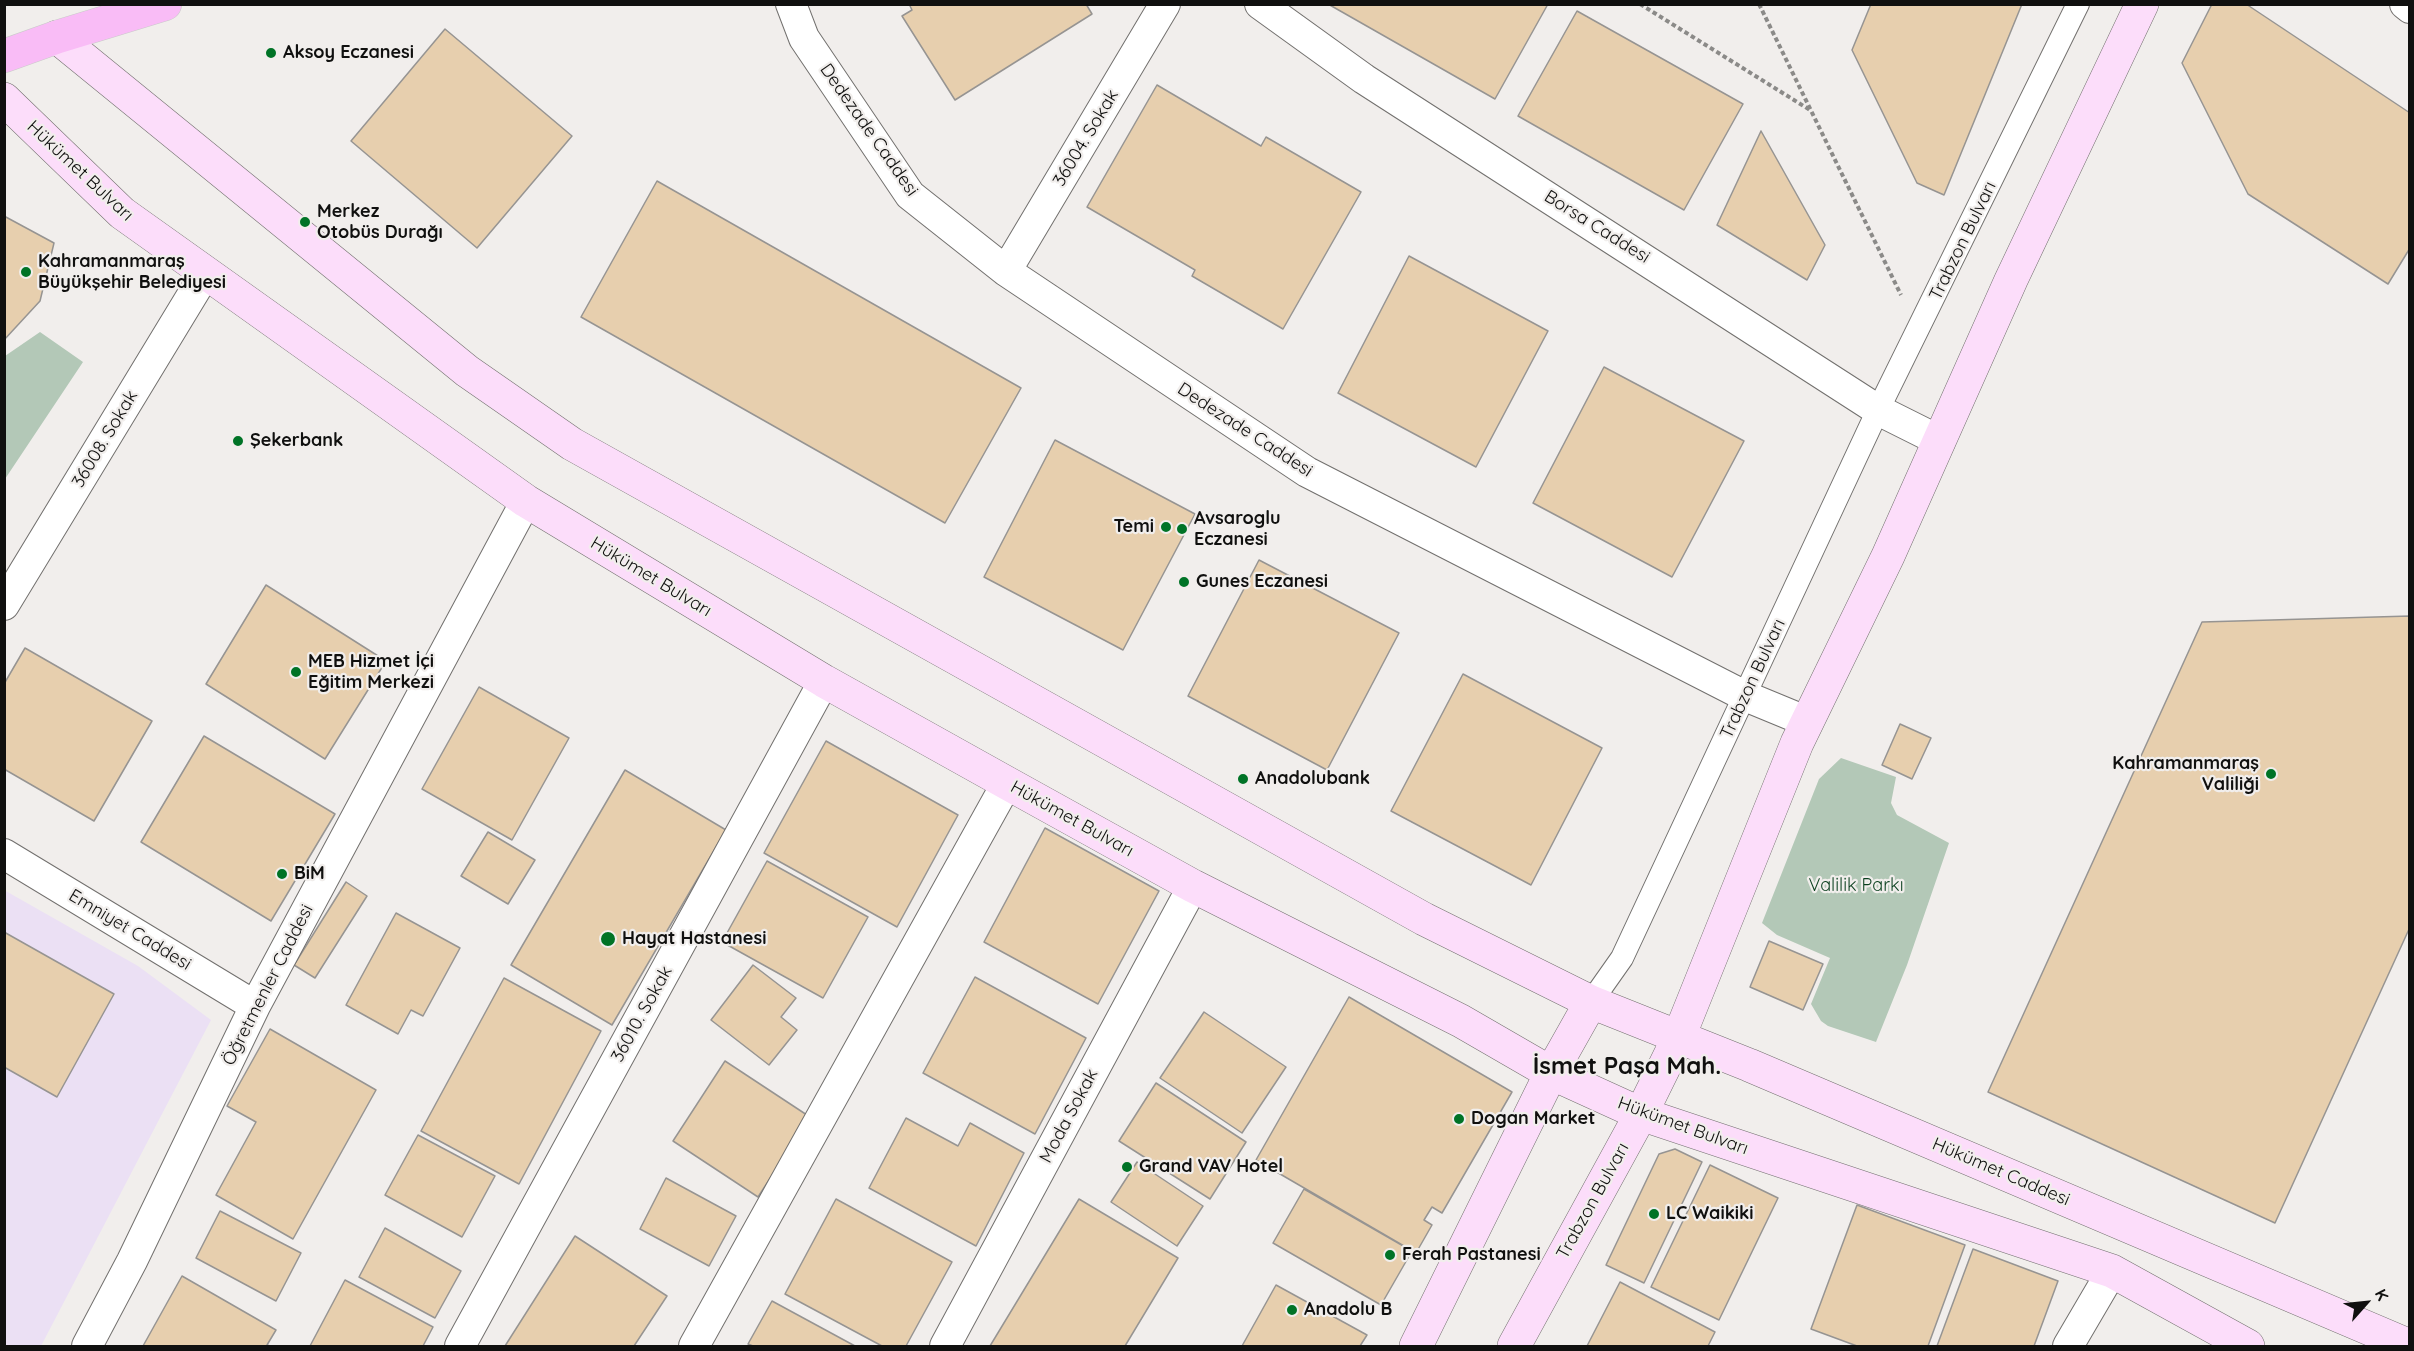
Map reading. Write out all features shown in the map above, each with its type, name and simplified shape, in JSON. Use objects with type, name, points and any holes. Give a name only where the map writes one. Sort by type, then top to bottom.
[{"type":"main road","points":[[4,56],[165,4]]},
{"type":"main road","name":"Trabzon Bulvarı","points":[[1514,1347],[1641,1114],[1678,1039],[1808,722],[1888,556],[2011,280],[2142,4]]},
{"type":"main road","points":[[57,37],[467,370],[572,444],[1424,919],[1591,1002]]},
{"type":"main road","name":"Hükümet Bulvarı","points":[[4,99],[122,213],[526,501],[824,681],[1007,783],[1193,886],[1461,1021],[1551,1073],[1641,1114],[2112,1271],[2248,1347]]},
{"type":"main road","name":"Trabzon Bulvarı","points":[[1416,1347],[1551,1073],[1591,1002]]},
{"type":"main road","name":"Hükümet Caddesi","points":[[1591,1002],[1678,1039],[1749,1065],[2409,1346]]},
{"type":"street","name":"Dedezade Caddesi","points":[[791,4],[804,38],[910,195],[1006,271],[1307,472],[1745,696],[1808,722]]},
{"type":"street","name":"36004. Sokak","points":[[1006,271],[1165,4]]},
{"type":"street","name":"Borsa Caddesi","points":[[1260,4],[1364,79],[1878,410],[1940,441]]},
{"type":"street","name":"Trabzon Bulvarı","points":[[1591,1002],[1622,958],[1878,410],[2078,4]]},
{"type":"street","points":[[2405,4],[2409,8]]},
{"type":"street","name":"36008. Sokak","points":[[4,605],[205,274]]},
{"type":"street","name":"Öğretmenler Caddesi","points":[[87,1347],[132,1261],[255,1006],[526,501]]},
{"type":"street","name":"36010. Sokak","points":[[459,1347],[824,681]]},
{"type":"street","points":[[694,1347],[1007,783]]},
{"type":"street","name":"Emniyet Caddesi","points":[[4,854],[255,1006]]},
{"type":"street","name":"Moda Sokak","points":[[945,1347],[1193,886]]},
{"type":"street","points":[[2068,1347],[2112,1271]]},
{"type":"path","points":[[1640,4],[1811,111]]},
{"type":"path","points":[[1759,4],[1918,331]]},
{"type":"shaded area","points":[[4,890],[138,966],[211,1020],[41,1346],[5,1346]]},
{"type":"green space","points":[[40,332],[83,362],[5,479],[5,356]]},
{"type":"green space","name":"Valilik Parkı","points":[[1841,758],[1896,777],[1891,803],[1897,815],[1949,843],[1907,965],[1876,1042],[1828,1026],[1821,1021],[1811,1004],[1830,958],[1777,935],[1762,923],[1819,779]]},
{"type":"building","points":[[909,4],[1086,4],[1092,14],[955,100],[902,16],[912,10]]},
{"type":"building","points":[[1328,4],[1548,4],[1495,99]]},
{"type":"building","points":[[1871,4],[2022,4],[1944,195],[1917,183],[1852,50]]},
{"type":"building","points":[[2212,4],[2246,4],[2410,113],[2410,248],[2388,284],[2248,194],[2182,63]]},
{"type":"building","points":[[1577,11],[1743,104],[1684,210],[1518,116]]},
{"type":"building","points":[[445,29],[572,136],[477,248],[351,141]]},
{"type":"building","points":[[1157,85],[1261,146],[1266,137],[1361,192],[1283,329],[1192,276],[1195,270],[1087,207]]},
{"type":"building","points":[[1761,131],[1825,245],[1807,280],[1717,225]]},
{"type":"building","points":[[657,181],[1021,388],[945,523],[581,317]]},
{"type":"building","name":"Kahramanmaraş Büyükşehir Belediyesi","points":[[4,216],[54,243],[40,301],[4,340]]},
{"type":"building","points":[[1409,256],[1548,331],[1476,467],[1338,393]]},
{"type":"building","points":[[1604,367],[1744,441],[1672,577],[1533,503]]},
{"type":"building","points":[[1055,440],[1195,514],[1123,650],[984,577]]},
{"type":"building","points":[[1259,560],[1399,633],[1327,770],[1188,696]]},
{"type":"building","name":"MEB Hizmet İçi Eğitim Merkezi","points":[[266,585],[386,661],[325,759],[206,684]]},
{"type":"building","name":"Kahramanmaraş Valiliği","points":[[2410,616],[2410,927],[2275,1223],[1988,1092],[2202,622]]},
{"type":"building","points":[[25,648],[152,721],[94,821],[4,769],[4,684]]},
{"type":"building","points":[[1463,674],[1602,748],[1531,885],[1391,811]]},
{"type":"building","points":[[479,687],[569,738],[512,840],[422,789]]},
{"type":"building","points":[[1900,724],[1931,738],[1912,779],[1882,765]]},
{"type":"building","points":[[204,736],[335,814],[271,921],[141,842]]},
{"type":"building","points":[[826,741],[958,815],[897,927],[764,853]]},
{"type":"building","points":[[625,770],[726,830],[612,1025],[511,965]]},
{"type":"building","points":[[1045,828],[1159,891],[1098,1004],[984,942]]},
{"type":"building","points":[[488,832],[535,860],[508,904],[461,876]]},
{"type":"building","points":[[767,861],[868,917],[823,998],[722,942]]},
{"type":"building","points":[[346,882],[367,896],[315,978],[294,965]]},
{"type":"building","points":[[396,913],[460,948],[423,1016],[411,1010],[398,1034],[346,1005]]},
{"type":"building","points":[[4,932],[114,994],[57,1097],[4,1067]]},
{"type":"building","points":[[1769,941],[1823,964],[1803,1010],[1750,987]]},
{"type":"building","points":[[753,965],[796,998],[781,1017],[797,1030],[769,1065],[711,1020]]},
{"type":"building","points":[[975,977],[1086,1038],[1035,1134],[923,1073]]},
{"type":"building","points":[[504,978],[601,1031],[519,1184],[421,1131]]},
{"type":"building","points":[[1349,997],[1512,1092],[1442,1213],[1432,1207],[1424,1220],[1432,1225],[1416,1253],[1256,1160]]},
{"type":"building","points":[[1204,1012],[1286,1067],[1242,1133],[1160,1078]]},
{"type":"building","points":[[270,1029],[376,1090],[293,1239],[216,1195],[256,1122],[227,1106]]},
{"type":"building","points":[[725,1061],[810,1117],[758,1197],[673,1141]]},
{"type":"building","points":[[1156,1083],[1246,1142],[1210,1199],[1119,1141]]},
{"type":"building","points":[[906,1118],[958,1146],[970,1123],[1024,1153],[976,1246],[869,1188]]},
{"type":"building","points":[[418,1135],[495,1176],[462,1237],[385,1195]]},
{"type":"building","name":"LC Waikiki","points":[[1675,1149],[1702,1162],[1644,1283],[1606,1265],[1659,1154]]},
{"type":"building","points":[[1137,1162],[1203,1206],[1177,1246],[1111,1202]]},
{"type":"building","points":[[1710,1165],[1778,1198],[1719,1320],[1651,1287]]},
{"type":"building","points":[[666,1178],[736,1216],[709,1266],[640,1229]]},
{"type":"building","points":[[1304,1189],[1412,1251],[1381,1305],[1273,1243]]},
{"type":"building","points":[[836,1199],[952,1262],[906,1346],[882,1346],[785,1294]]},
{"type":"building","points":[[1079,1199],[1178,1258],[1125,1346],[990,1346]]},
{"type":"building","points":[[1857,1205],[1965,1245],[1928,1346],[1857,1346],[1811,1329]]},
{"type":"building","points":[[220,1211],[301,1253],[276,1301],[196,1258]]},
{"type":"building","points":[[385,1228],[461,1271],[435,1318],[359,1277]]},
{"type":"building","points":[[575,1236],[667,1296],[634,1346],[505,1346]]},
{"type":"building","points":[[1973,1249],[2058,1281],[2034,1346],[1937,1346]]},
{"type":"building","points":[[182,1276],[276,1330],[267,1345],[270,1346],[143,1346]]},
{"type":"building","points":[[345,1280],[433,1327],[423,1346],[310,1346]]},
{"type":"building","points":[[1620,1282],[1715,1332],[1708,1346],[1587,1346]]},
{"type":"building","name":"Anadolu B","points":[[1276,1285],[1367,1335],[1360,1346],[1242,1346]]},
{"type":"building","points":[[772,1301],[855,1346],[753,1346],[748,1344]]},
{"type":"place","name":"Aksoy Eczanesi","points":[[271,53]]},
{"type":"place","name":"Merkez Otobüs Durağı","points":[[305,222]]},
{"type":"place","name":"Kahramanmaraş Büyükşehir Belediyesi","points":[[26,272]]},
{"type":"place","name":"Şekerbank","points":[[238,441]]},
{"type":"place","name":"Temi","points":[[1166,527]]},
{"type":"place","name":"Avsaroglu Eczanesi","points":[[1182,529]]},
{"type":"place","name":"Gunes Eczanesi","points":[[1184,582]]},
{"type":"place","name":"MEB Hizmet İçi Eğitim Merkezi","points":[[296,672]]},
{"type":"place","name":"Kahramanmaraş Valiliği","points":[[2271,774]]},
{"type":"place","name":"Anadolubank","points":[[1243,779]]},
{"type":"place","name":"BiM","points":[[282,874]]},
{"type":"place","name":"Hayat Hastanesi","points":[[608,939]]},
{"type":"place","name":"Dogan Market","points":[[1459,1119]]},
{"type":"place","name":"Grand VAV Hotel","points":[[1127,1167]]},
{"type":"place","name":"LC Waikiki","points":[[1654,1214]]},
{"type":"place","name":"Ferah Pastanesi","points":[[1390,1255]]},
{"type":"place","name":"Anadolu B","points":[[1292,1310]]},
{"type":"district","name":"İsmet Paşa Mah.","points":[[1627,1067]]}]
